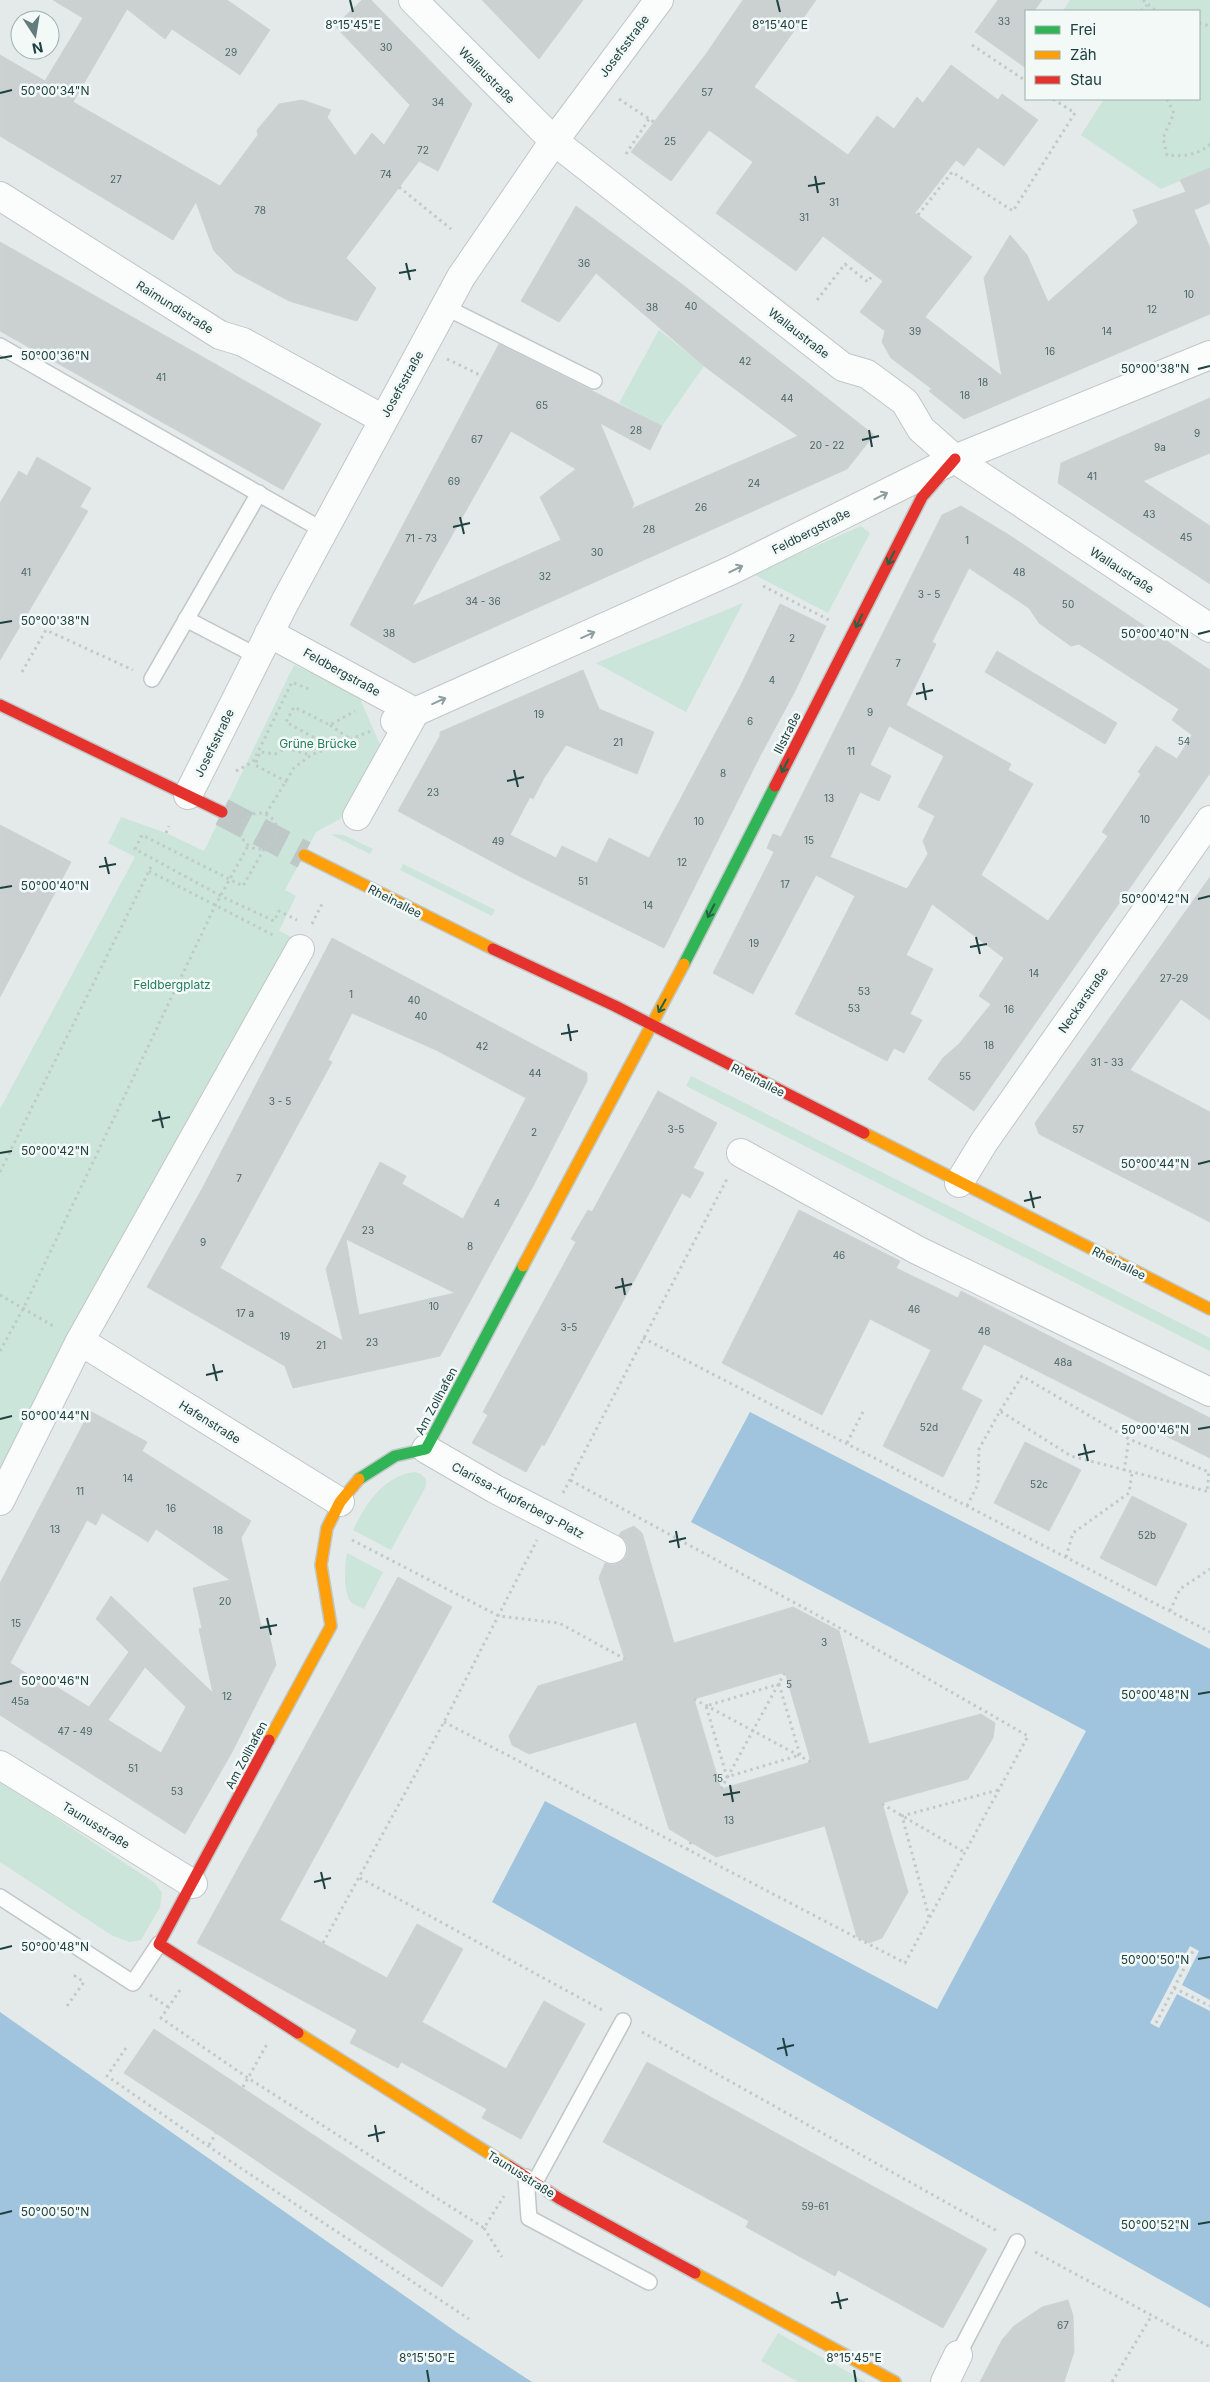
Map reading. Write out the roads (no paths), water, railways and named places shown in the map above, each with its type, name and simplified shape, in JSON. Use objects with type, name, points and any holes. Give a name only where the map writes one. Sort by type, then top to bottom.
[{"type":"street","name":"Wallaustraße","points":[[412,0],[554,141],[843,368],[867,374],[905,402],[921,429],[956,459],[1210,628]]},
{"type":"street","name":"Josefsstraße","points":[[188,795],[263,644],[461,277],[554,141],[659,0]]},
{"type":"street","name":"Raimundistraße","points":[[0,196],[220,335],[243,342],[383,419]]},
{"type":"street","name":"Feldbergstraße","points":[[263,644],[405,717],[732,570],[956,459],[1210,355]]},
{"type":"street","name":"Illstraße","points":[[651,1025],[922,497],[956,459]]},
{"type":"street","points":[[0,705],[222,812]]},
{"type":"street","points":[[358,816],[405,717]]},
{"type":"street","name":"Neckarstraße","points":[[960,1183],[984,1142],[1210,820]]},
{"type":"street","name":"Rheinallee","points":[[304,855],[439,924],[651,1025],[1210,1309]]},
{"type":"street","points":[[0,1501],[80,1342],[301,936]]},
{"type":"street","name":"Am Zollhafen","points":[[159,1944],[331,1626],[321,1564],[327,1528],[340,1502],[354,1482],[372,1468],[395,1456],[426,1449],[651,1025]]},
{"type":"street","points":[[741,1153],[917,1250],[1210,1392]]},
{"type":"street","name":"Hafenstraße","points":[[80,1342],[340,1502]]},
{"type":"street","name":"Clarissa-Kupferberg-Platz","points":[[426,1449],[495,1489],[612,1550]]},
{"type":"street","name":"Taunusstraße","points":[[0,1765],[193,1884]]},
{"type":"street","name":"Taunusstraße","points":[[159,1944],[568,2203],[895,2382]]},
{"type":"street","points":[[944,2382],[958,2355]]},
{"type":"lane","points":[[444,307],[594,381]]},
{"type":"lane","points":[[0,346],[324,531]]},
{"type":"lane","points":[[152,679],[259,493]]},
{"type":"lane","points":[[186,619],[263,644]]},
{"type":"lane","points":[[0,1897],[133,1983],[159,1944]]},
{"type":"lane","points":[[623,2021],[526,2177],[530,2218],[649,2282]]},
{"type":"lane","points":[[958,2355],[1017,2242]]},
{"type":"water","points":[[750,1412],[1210,1649],[1210,2308],[492,1902],[545,1801],[937,2009],[1086,1731],[691,1522]]},
{"type":"water","points":[[0,2012],[459,2334],[532,2382],[0,2382]]},
{"type":"tunnel","points":[[222,812],[304,855]]},
{"type":"park label","name":"Grüne Brücke","points":[[318,743]]},
{"type":"park label","name":"Feldbergplatz","points":[[172,984]]}]
